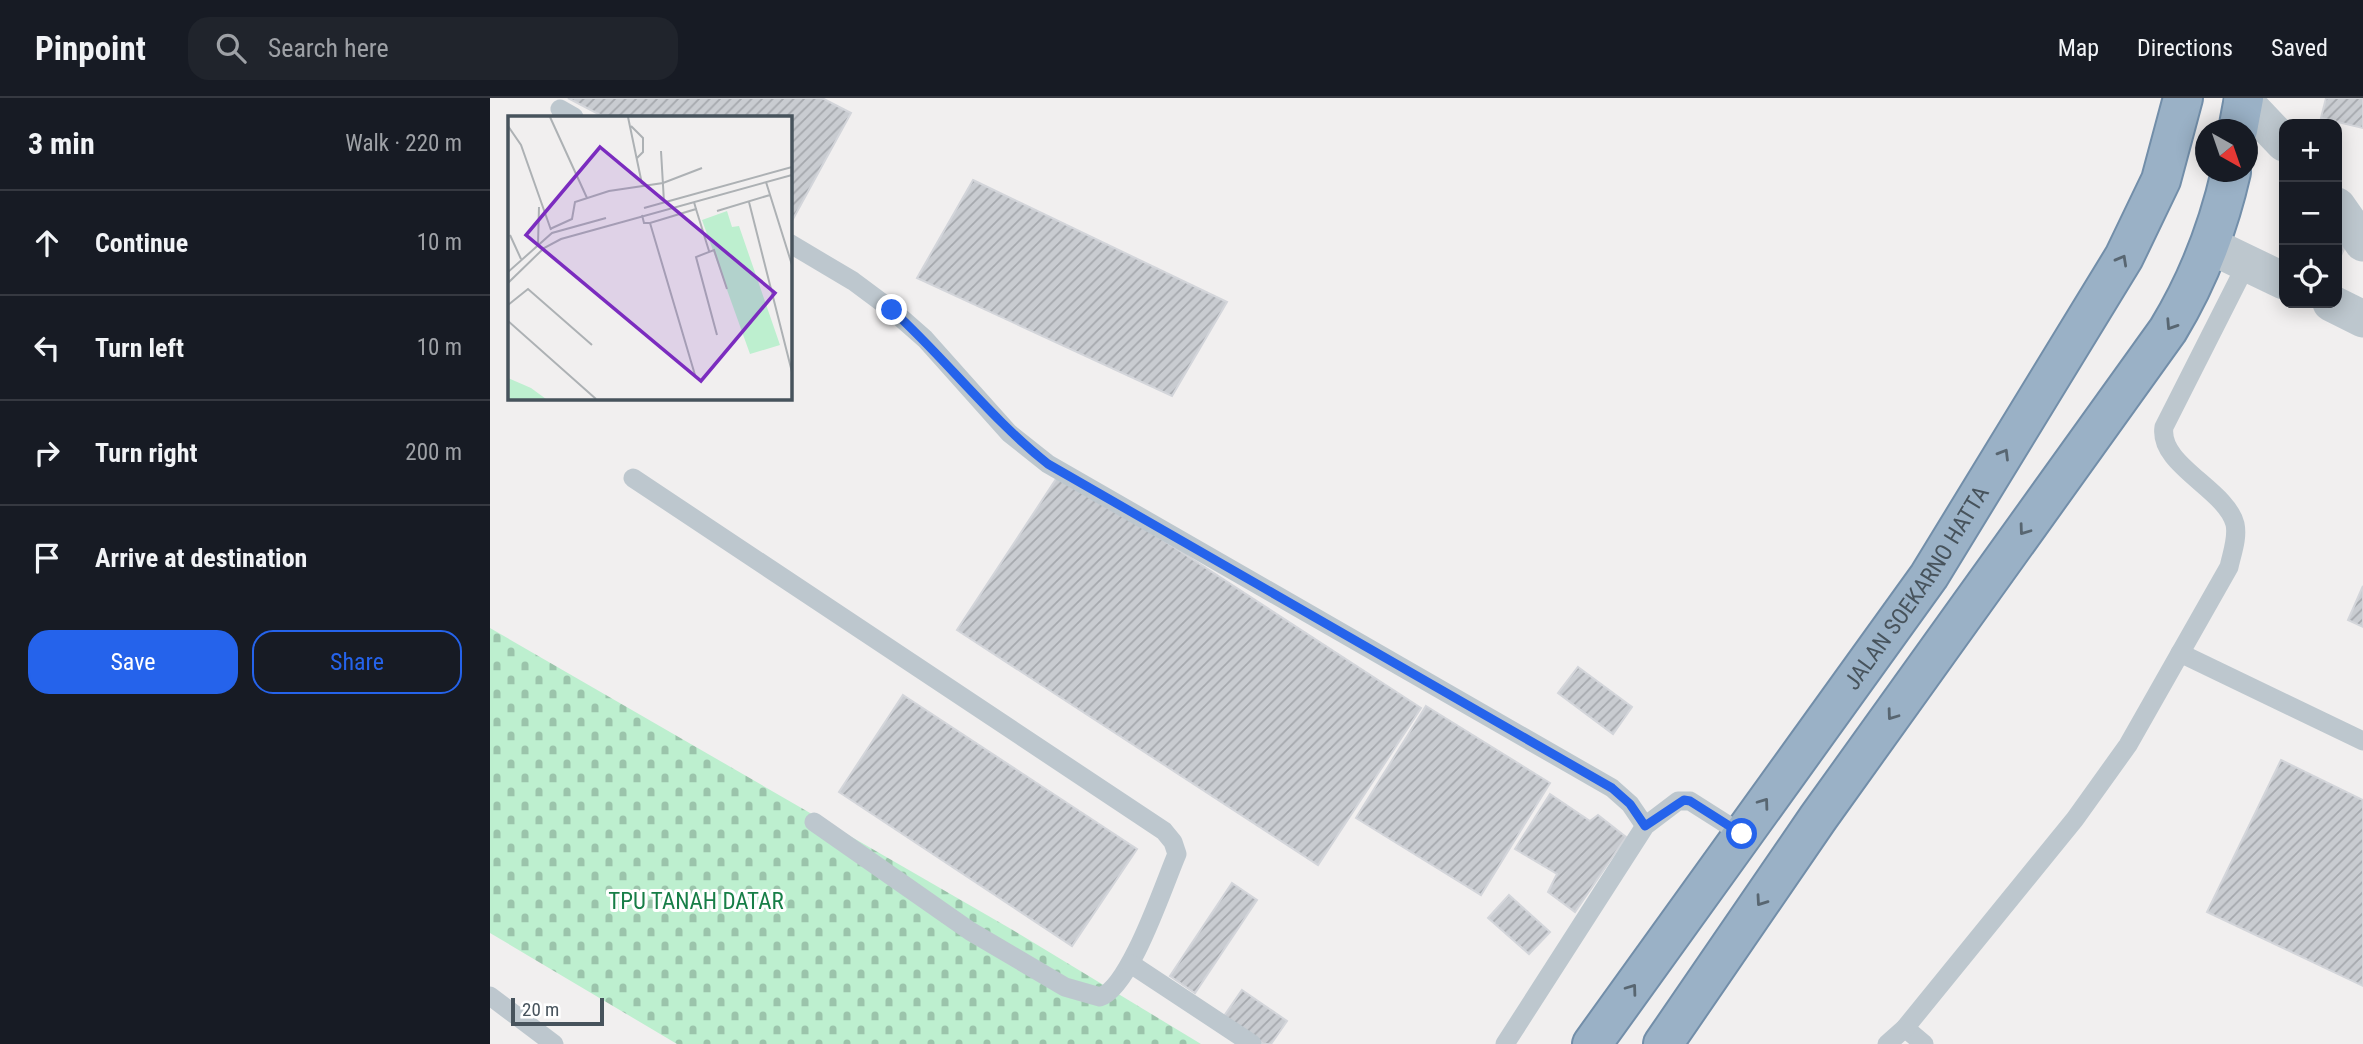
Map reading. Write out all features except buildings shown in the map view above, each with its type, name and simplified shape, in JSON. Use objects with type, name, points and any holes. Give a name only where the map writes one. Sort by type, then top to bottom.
[{"type":"highway","name":"JALAN SOEKARNO HATTA","points":[[1592,1044],[1929,576],[2124,257],[2161,180],[2183,98]]},
{"type":"highway","points":[[1669,1041],[1810,830],[2168,330],[2195,286],[2211,246],[2228,182]]},
{"type":"street","points":[[2242,109],[2279,139]]},
{"type":"street","points":[[2342,213],[2363,243]]},
{"type":"street","points":[[2211,246],[2279,278]]},
{"type":"street","points":[[2341,308],[2363,319]]},
{"type":"lane","points":[[791,244],[853,281],[892,310],[925,340],[1009,433],[1048,464],[1612,788],[1630,804],[1645,826]]},
{"type":"lane","points":[[1887,1044],[1905,1028],[2075,819],[2128,745],[2229,566],[2236,542],[2235,524],[2227,509],[2173,455],[2162,437],[2164,427],[2247,262]]},
{"type":"lane","points":[[633,478],[1164,831],[1173,842],[1177,854],[1131,964],[1105,997],[1065,987],[970,931],[814,821]]},
{"type":"lane","points":[[2180,653],[2363,741]]},
{"type":"lane","points":[[1505,1044],[1645,826],[1684,800],[1690,801],[1742,834]]},
{"type":"lane","points":[[1131,964],[1252,1044]]},
{"type":"lane","points":[[490,996],[554,1044]]},
{"type":"lane","points":[[1905,1028],[1924,1044]]},
{"type":"green space","name":"TPU TANAH DATAR","points":[[490,628],[1011,929],[1201,1044],[677,1044],[490,933]]},
{"type":"route","points":[[892,310],[925,340],[1009,433],[1048,464],[1612,788],[1630,804],[1645,826],[1678,801],[1684,800],[1690,801],[1742,834]]}]
